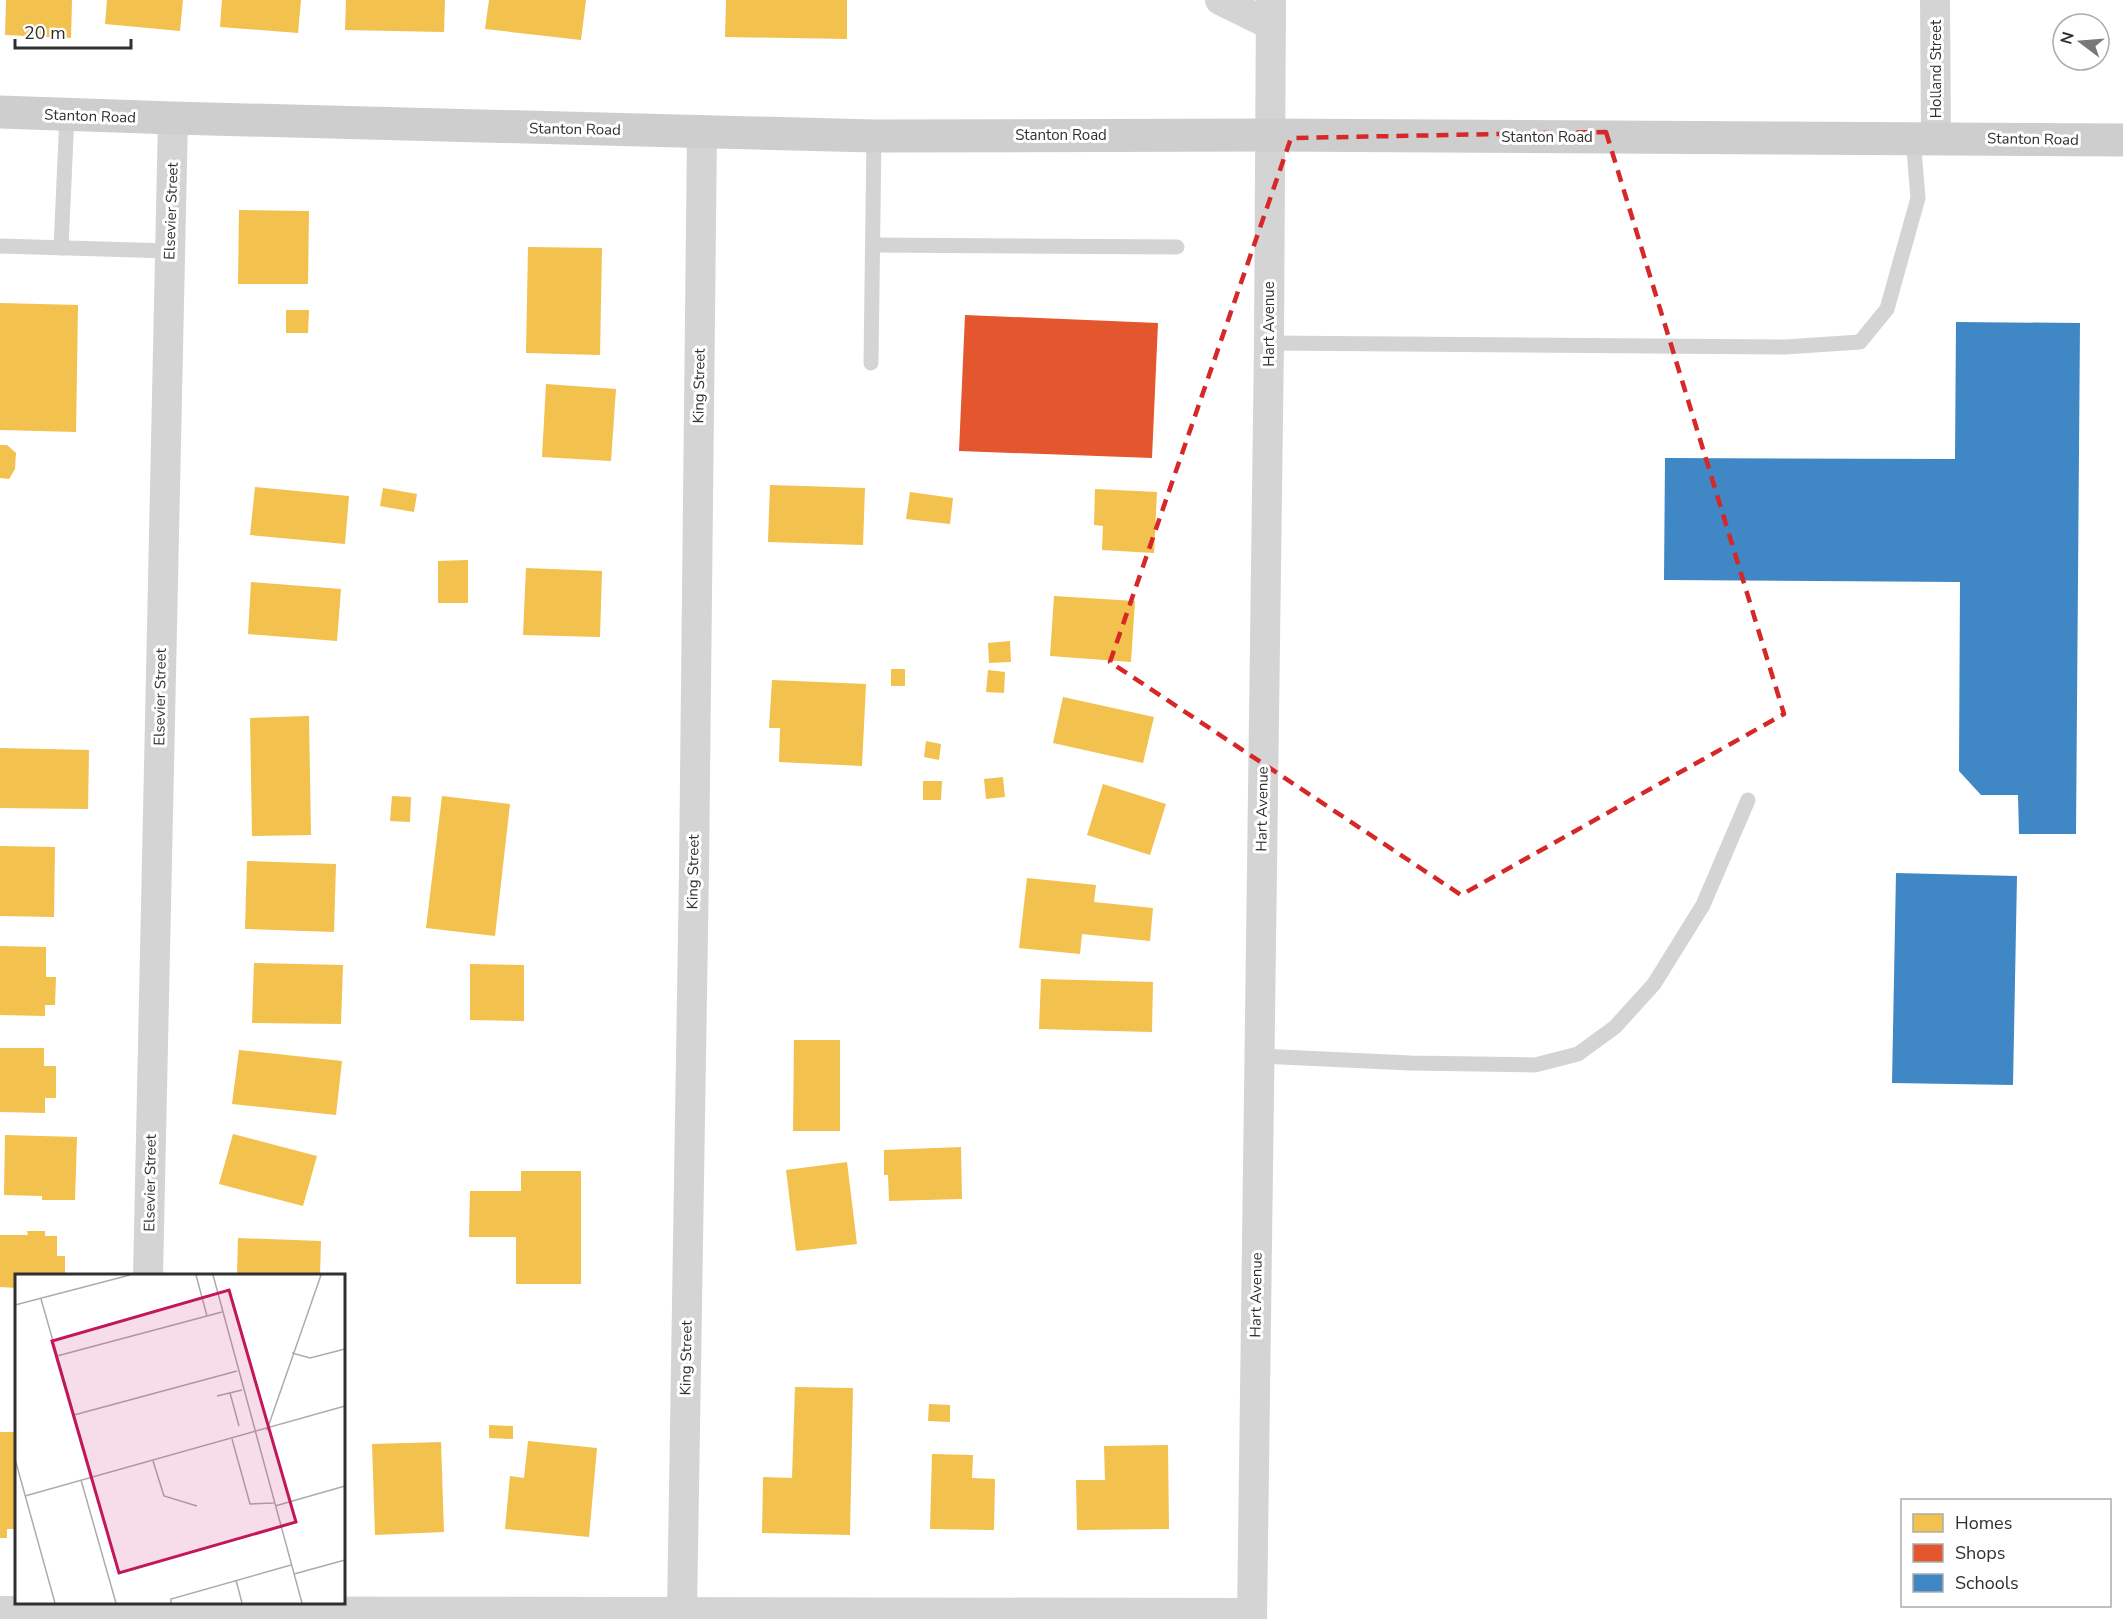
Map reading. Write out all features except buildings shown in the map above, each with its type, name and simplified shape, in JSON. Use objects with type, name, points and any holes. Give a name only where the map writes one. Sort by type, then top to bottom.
[{"type":"street","points":[[1220,0],[1271,12]]},
{"type":"street","name":"Holland Street","points":[[1925,138],[1935,0]]},
{"type":"street","name":"Hart Avenue","points":[[1252,1616],[1269,343],[1271,12]]},
{"type":"street","name":"Stanton Road","points":[[0,112],[874,135],[2123,140]]},
{"type":"street","name":"Elsevier Street","points":[[148,1274],[173,118]]},
{"type":"street","name":"King Street","points":[[682,1612],[702,132]]},
{"type":"street","points":[[0,1611],[141,1607],[1252,1616]]},
{"type":"lane","points":[[61,248],[67,115]]},
{"type":"lane","points":[[871,363],[874,135]]},
{"type":"lane","points":[[1269,343],[1785,347],[1860,342],[1887,309],[1918,198],[1925,138]]},
{"type":"lane","points":[[873,245],[1178,247]]},
{"type":"lane","points":[[0,246],[170,251]]},
{"type":"lane","points":[[1259,1056],[1410,1063],[1535,1065],[1578,1054],[1615,1027],[1654,984],[1703,905],[1748,800]]},
{"type":"highlighted area","points":[[1606,132],[1784,714],[1461,895],[1110,662],[1291,138]]}]
